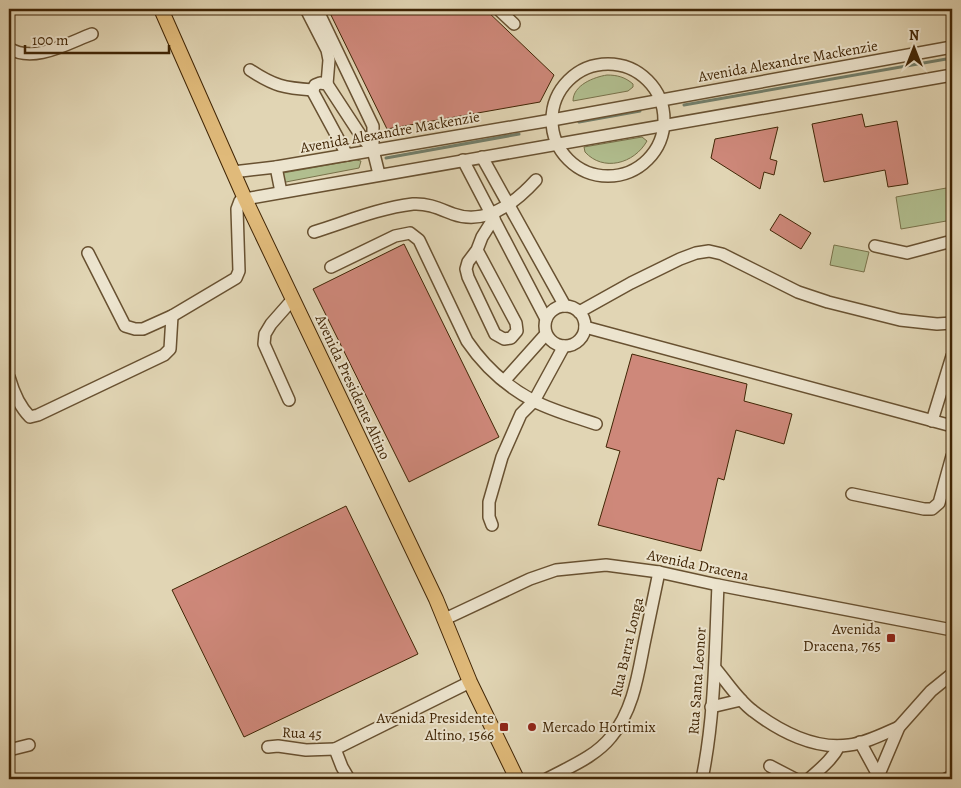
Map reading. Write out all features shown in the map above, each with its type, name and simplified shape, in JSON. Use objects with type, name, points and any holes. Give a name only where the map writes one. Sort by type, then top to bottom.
[{"type":"main road","name":"Avenida Presidente Altino","points":[[160,9],[245,199],[445,619],[470,682],[517,779]]},
{"type":"street","points":[[306,9],[327,50],[329,60],[327,84],[360,136],[374,150]]},
{"type":"street","points":[[318,9],[373,126],[374,150],[379,174]]},
{"type":"street","points":[[498,9],[514,24]]},
{"type":"street","points":[[9,48],[25,55],[38,54],[92,34]]},
{"type":"street","name":"Avenida Alexandre Mackenzie","points":[[233,172],[276,167],[552,120],[952,47]]},
{"type":"street","points":[[597,65],[618,65],[631,70],[648,82],[660,99],[663,125],[657,147],[648,159],[635,168],[621,174],[598,175],[570,162],[557,144],[552,120],[556,99],[562,87],[578,73],[597,65]]},
{"type":"street","points":[[250,70],[268,82],[287,88],[312,90]]},
{"type":"street","points":[[88,253],[125,326],[143,329],[172,316],[236,278],[239,271],[237,209],[240,201],[245,199],[952,75]]},
{"type":"street","points":[[312,90],[315,85],[320,83],[327,84]]},
{"type":"street","points":[[312,90],[347,155]]},
{"type":"street","points":[[482,157],[565,306]]},
{"type":"street","points":[[464,160],[546,318]]},
{"type":"street","points":[[276,167],[282,192]]},
{"type":"street","points":[[477,250],[516,323],[517,332],[511,338],[504,339],[495,334],[466,270],[468,262],[477,250],[493,216],[521,196],[536,180]]},
{"type":"street","points":[[314,232],[369,214],[414,204],[426,204],[466,217],[493,216]]},
{"type":"street","points":[[331,267],[395,236],[410,233],[419,240],[467,341],[477,356],[504,382],[534,401],[596,424]]},
{"type":"street","points":[[875,246],[907,253],[952,241]]},
{"type":"street","points":[[579,312],[631,283],[680,259],[696,253],[709,251],[722,254],[798,292],[828,302],[900,320],[937,324],[952,323]]},
{"type":"street","points":[[289,400],[264,344],[265,334],[271,324],[293,299]]},
{"type":"street","points":[[565,306],[579,312],[584,319],[585,327],[579,341],[572,345],[564,346],[557,345],[550,340],[546,334],[545,326],[546,318],[551,312],[565,306]]},
{"type":"street","points":[[9,377],[12,388],[24,411],[30,417],[38,415],[164,355],[170,349],[172,316]]},
{"type":"street","points":[[585,327],[952,426]]},
{"type":"street","points":[[504,382],[546,334]]},
{"type":"street","points":[[492,525],[489,517],[489,502],[502,457],[521,414],[534,401],[564,346]]},
{"type":"street","points":[[932,421],[952,356]]},
{"type":"street","points":[[852,494],[932,509],[939,503],[952,456]]},
{"type":"street","name":"Avenida Dracena","points":[[445,619],[530,579],[556,570],[606,565],[659,572],[952,630]]},
{"type":"street","name":"Rua Barra Longa","points":[[547,779],[600,748],[612,737],[621,722],[637,678],[659,572]]},
{"type":"street","name":"Rua Santa Leonor","points":[[702,779],[706,760],[711,707],[718,585]]},
{"type":"street","points":[[714,668],[752,711],[798,738],[821,745],[848,746],[899,727]]},
{"type":"street","points":[[878,777],[899,727],[931,691],[952,674]]},
{"type":"street","points":[[349,779],[335,749],[470,682]]},
{"type":"street","points":[[711,707],[741,700]]},
{"type":"street","points":[[860,742],[878,777]]},
{"type":"street","points":[[9,750],[29,745]]},
{"type":"street","name":"Rua 45","points":[[268,747],[278,746],[306,750],[335,749]]},
{"type":"street","points":[[809,779],[828,763],[839,746]]},
{"type":"street","points":[[770,766],[794,779]]},
{"type":"street","points":[[946,779],[952,776]]},
{"type":"green space","points":[[607,75],[624,78],[633,84],[633,87],[628,91],[573,101],[576,90],[580,86]]},
{"type":"green space","points":[[642,137],[647,141],[641,149],[626,160],[618,163],[600,162],[585,152],[584,147]]},
{"type":"green space","points":[[356,160],[361,161],[359,168],[286,182],[280,177],[283,173]]},
{"type":"green space","points":[[952,187],[952,220],[901,229],[896,197]]},
{"type":"green space","points":[[834,245],[869,252],[864,272],[830,265]]},
{"type":"building","points":[[328,9],[485,9],[554,75],[540,102],[387,129]]},
{"type":"building","points":[[862,114],[865,127],[897,121],[908,184],[888,187],[885,170],[824,182],[812,124]]},
{"type":"building","points":[[778,127],[770,159],[777,161],[774,175],[764,172],[760,189],[711,158],[715,139]]},
{"type":"building","points":[[780,214],[811,233],[801,249],[770,230]]},
{"type":"building","points":[[404,244],[499,437],[409,482],[313,289]]},
{"type":"building","points":[[632,354],[747,384],[744,401],[792,414],[784,444],[736,430],[724,480],[718,478],[701,551],[598,525],[620,451],[606,447]]},
{"type":"building","points":[[346,506],[418,654],[244,737],[172,590]]},
{"type":"waterway","points":[[684,105],[952,58]]},
{"type":"waterway","points":[[579,122],[640,111]]},
{"type":"waterway","points":[[386,158],[519,134]]},
{"type":"place","name":"Avenida Dracena, 765","points":[[891,638]]},
{"type":"place","name":"Avenida Presidente Altino, 1566","points":[[504,727]]},
{"type":"place","name":"Mercado Hortimix","points":[[532,727]]}]
